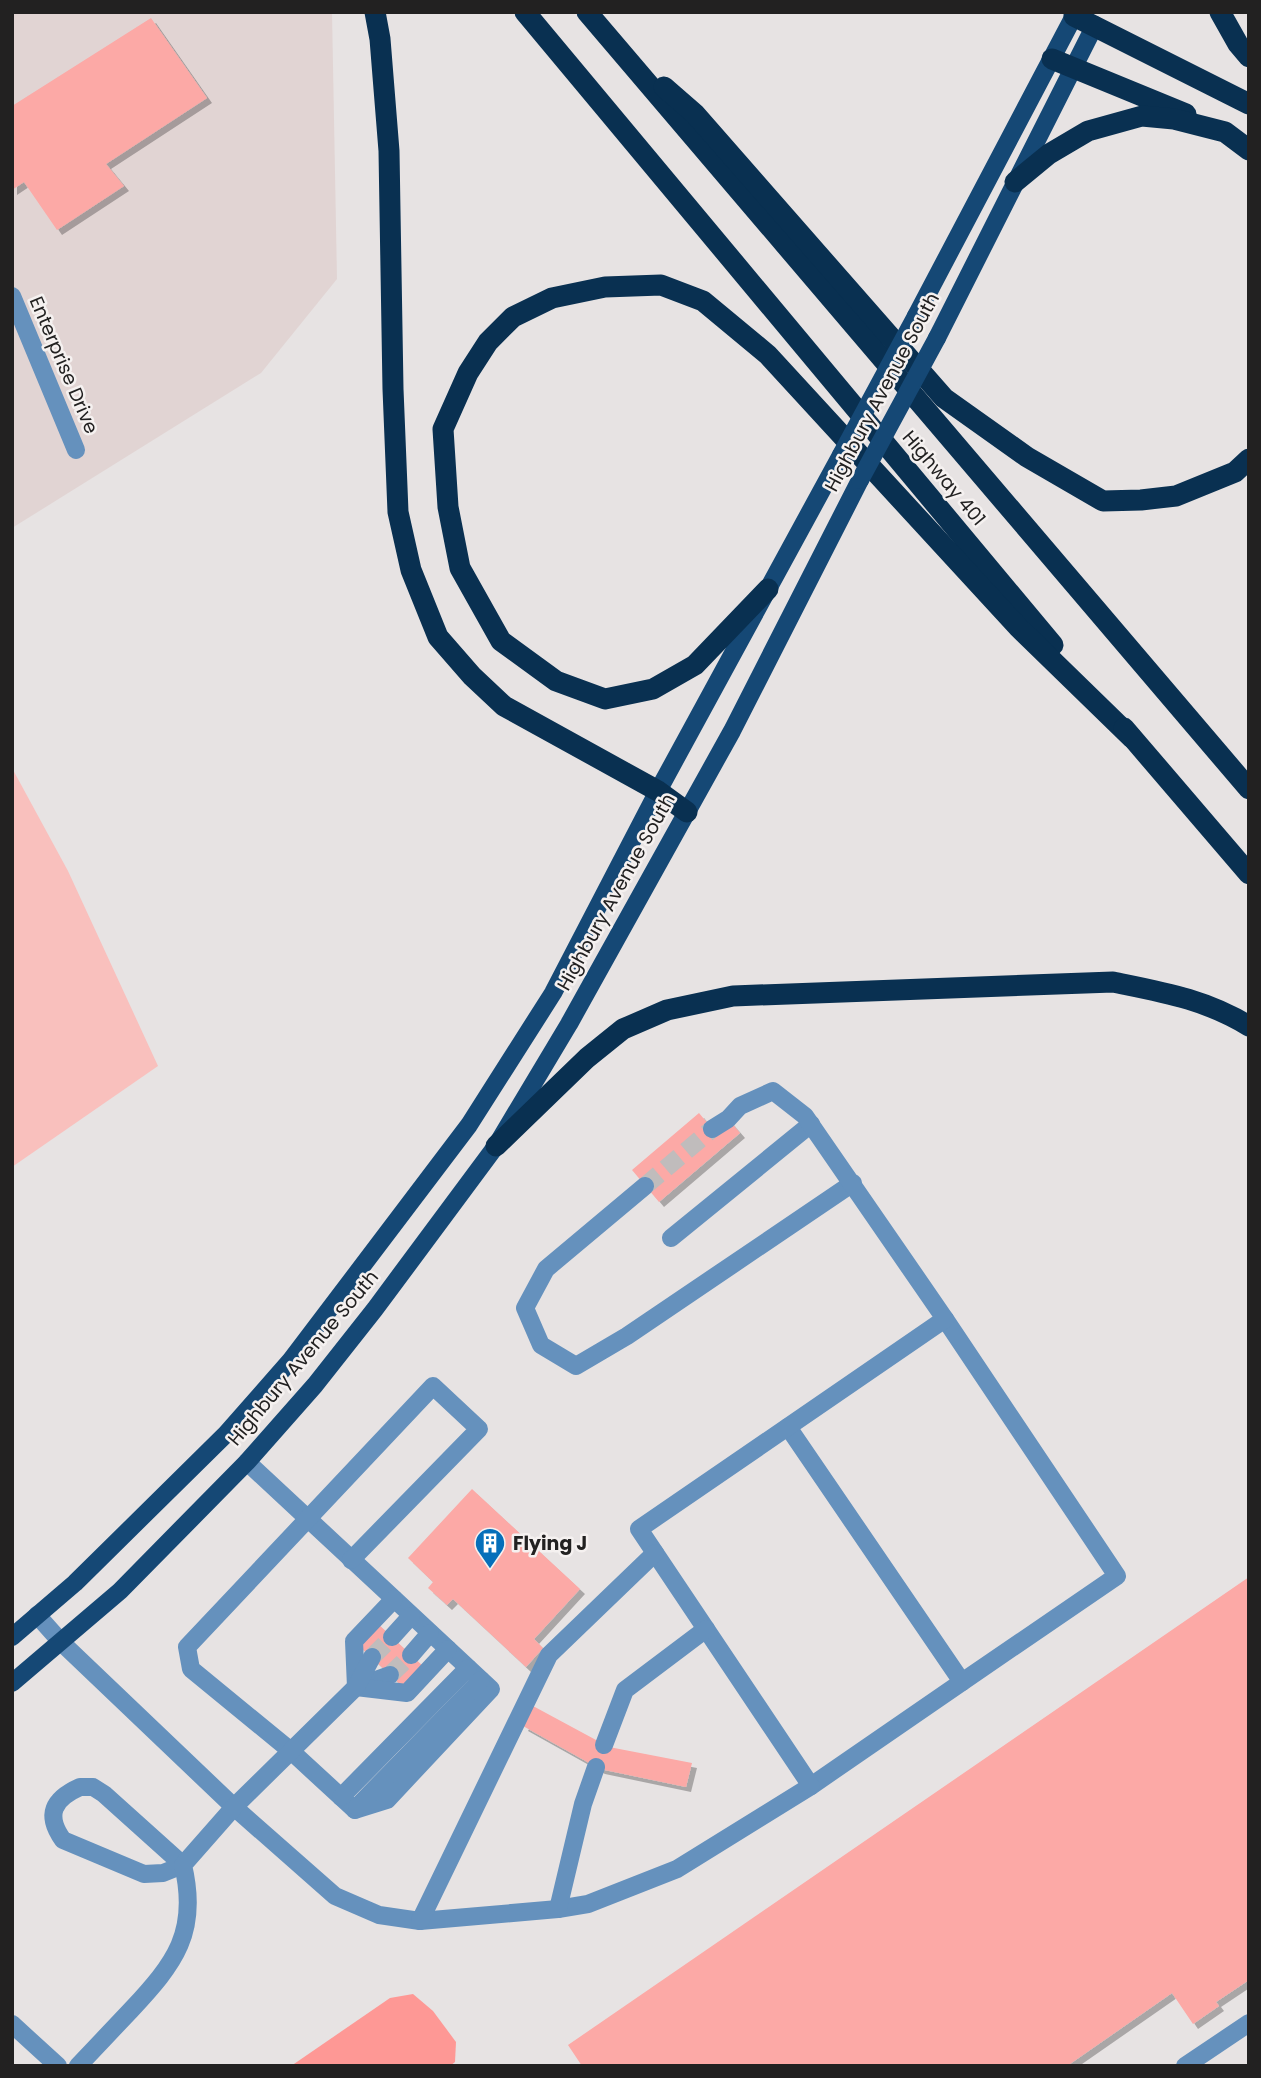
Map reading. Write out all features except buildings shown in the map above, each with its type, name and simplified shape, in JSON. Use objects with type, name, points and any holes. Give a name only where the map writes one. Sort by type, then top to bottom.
[{"type":"highway","points":[[375,12],[380,39],[389,151],[398,512],[411,570],[438,637],[472,677],[504,706],[657,791],[687,812]]},
{"type":"highway","name":"Highway 401","points":[[525,12],[1132,738],[1249,874]]},
{"type":"highway","name":"Highway 401","points":[[587,12],[1249,789]]},
{"type":"highway","points":[[1220,12],[1238,44],[1249,57]]},
{"type":"highway","points":[[1075,14],[1098,18],[1249,104]]},
{"type":"highway","points":[[602,30],[695,114],[944,398],[1027,457],[1103,501],[1176,496],[1235,472],[1249,459]]},
{"type":"highway","points":[[1052,59],[1226,132],[1249,150]]},
{"type":"highway","points":[[1015,182],[1049,154],[1088,131],[1142,116],[1174,119],[1226,132]]},
{"type":"highway","points":[[768,589],[695,665],[653,689],[605,699],[556,681],[501,641],[460,568],[448,507],[443,429],[468,373],[488,342],[513,317],[552,298],[605,288],[661,285],[703,301],[768,355],[1018,627],[1132,738]]},
{"type":"highway","points":[[496,1146],[586,1058],[623,1030],[667,1010],[733,996],[1113,982],[1174,995],[1223,1010],[1249,1026]]},
{"type":"main road","name":"Highbury Avenue South","points":[[12,1637],[75,1583],[234,1425],[291,1360],[469,1125],[554,993],[657,791],[916,316],[1075,14]]},
{"type":"main road","name":"Highbury Avenue South","points":[[12,1683],[120,1591],[247,1462],[315,1385],[375,1309],[496,1146],[569,1024],[732,731],[860,480],[937,338],[1098,18]]},
{"type":"street","name":"Enterprise Drive","points":[[12,296],[76,450]]},
{"type":"street","points":[[37,1615],[61,1642],[234,1807],[335,1896],[379,1915],[420,1921],[588,1904],[677,1869],[811,1786],[1117,1576],[853,1183],[805,1116],[773,1091],[740,1107],[712,1129]]},
{"type":"street","points":[[671,1238],[811,1124]]},
{"type":"street","points":[[645,1186],[546,1269],[525,1308],[541,1345],[576,1366],[627,1336],[853,1183]]},
{"type":"street","points":[[811,1786],[639,1529],[945,1319]]},
{"type":"street","points":[[351,1560],[479,1429],[433,1386],[187,1647],[191,1669],[291,1751],[355,1810],[480,1679]]},
{"type":"street","points":[[789,1427],[962,1682]]},
{"type":"street","points":[[247,1462],[480,1679]]},
{"type":"street","points":[[420,1921],[549,1655],[655,1553]]},
{"type":"street","points":[[356,1687],[354,1641],[394,1599]]},
{"type":"street","points":[[392,1637],[411,1616]]},
{"type":"street","points":[[604,1745],[625,1690],[706,1629]]},
{"type":"street","points":[[411,1655],[430,1633]]},
{"type":"street","points":[[356,1687],[407,1693],[448,1649]]},
{"type":"street","points":[[78,2066],[160,1979],[173,1961],[188,1918],[189,1898],[183,1865],[93,1787],[80,1787],[66,1793],[57,1803],[52,1816],[54,1828],[63,1840],[144,1874],[163,1873],[183,1865],[234,1807],[356,1687],[372,1657]]},
{"type":"street","points":[[356,1687],[390,1675]]},
{"type":"street","points":[[341,1797],[480,1679]]},
{"type":"street","points":[[558,1909],[583,1804],[596,1767]]},
{"type":"street","points":[[1185,2066],[1249,2023]]},
{"type":"street","points":[[12,2024],[58,2066]]},
{"type":"shaded area","points":[[12,12],[332,12],[337,279],[261,373],[12,528]]},
{"type":"shaded area","points":[[12,768],[68,871],[158,1066],[12,1167]]},
{"type":"shaded area","points":[[413,1994],[433,2011],[456,2042],[455,2062],[450,2066],[291,2066],[390,1998]]},
{"type":"tunnel","points":[[645,1186],[712,1129]]},
{"type":"tunnel","points":[[372,1657],[392,1637]]},
{"type":"tunnel","points":[[390,1675],[411,1655]]},
{"type":"place","name":"Flying J","points":[[490,1570]]}]
